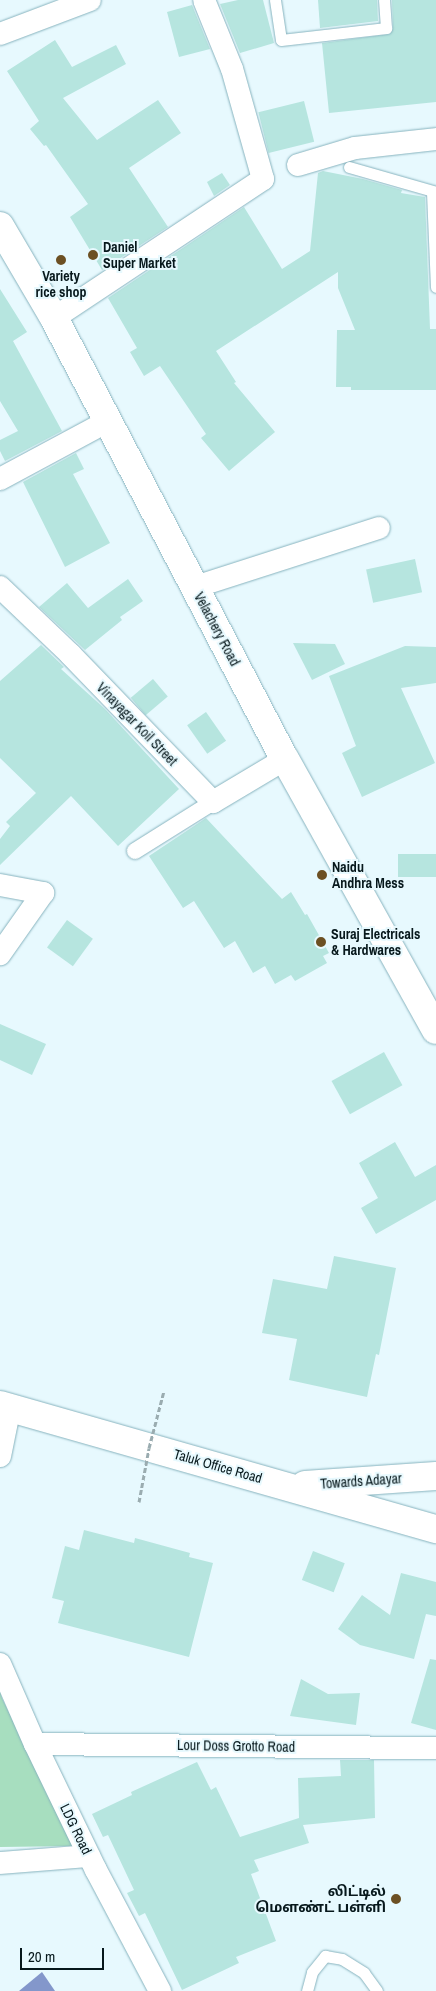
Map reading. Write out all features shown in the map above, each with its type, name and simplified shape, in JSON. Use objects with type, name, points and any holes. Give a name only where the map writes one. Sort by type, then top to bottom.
[{"type":"main road","name":"Velachery Road","points":[[0,226],[54,318],[285,759],[436,1030]]},
{"type":"main road","name":"Taluk Office Road","points":[[5,1406],[436,1529]]},
{"type":"main road","name":"Towards Adayar","points":[[286,1486],[436,1476]]},
{"type":"street","points":[[0,34],[90,0]]},
{"type":"street","points":[[54,318],[263,179],[232,69],[204,0]]},
{"type":"street","points":[[298,165],[355,148],[436,139]]},
{"type":"street","points":[[0,479],[108,421]]},
{"type":"street","points":[[195,587],[380,528]]},
{"type":"street","name":"Vinayagar Koil Street","points":[[0,587],[70,654],[213,802]]},
{"type":"street","points":[[135,851],[285,759]]},
{"type":"street","points":[[0,885],[44,893],[0,954]]},
{"type":"street","points":[[0,1456],[5,1406]]},
{"type":"street","name":"LDG Road","points":[[0,1664],[35,1744],[89,1856],[160,1991]]},
{"type":"street","name":"Lour Doss Grotto Road","points":[[35,1744],[436,1748]]},
{"type":"street","points":[[0,1863],[89,1856]]},
{"type":"lane","points":[[275,0],[281,40],[386,28],[384,0]]},
{"type":"lane","points":[[349,167],[434,192],[436,287]]},
{"type":"lane","points":[[307,1991],[312,1972],[325,1956],[342,1959],[364,1973],[377,1991]]},
{"type":"path","points":[[139,1502],[149,1448],[164,1391]]},
{"type":"green space","points":[[0,1691],[2,1698],[73,1846],[0,1847]]},
{"type":"water","points":[[42,1972],[55,1991],[19,1991]]},
{"type":"building","points":[[238,0],[263,0],[274,43],[240,53],[220,4]]},
{"type":"building","points":[[318,0],[377,0],[378,21],[320,28]]},
{"type":"building","points":[[392,0],[436,0],[436,102],[329,113],[322,43],[390,34],[393,27]]},
{"type":"building","points":[[192,5],[210,49],[179,57],[167,12]]},
{"type":"building","points":[[55,40],[72,67],[116,45],[126,64],[63,98],[97,140],[158,100],[181,133],[129,168],[168,227],[102,270],[70,217],[88,204],[46,145],[44,146],[30,129],[39,121],[7,71]]},
{"type":"building","points":[[304,101],[314,142],[269,153],[258,112]]},
{"type":"building","points":[[323,171],[363,179],[402,190],[401,193],[425,197],[430,329],[436,329],[436,390],[351,390],[351,387],[336,387],[337,330],[355,330],[338,288],[338,272],[216,351],[236,382],[234,383],[275,432],[229,471],[201,438],[206,434],[160,366],[144,376],[130,352],[137,348],[108,298],[244,207],[282,269],[310,251],[318,173]]},
{"type":"building","points":[[222,173],[230,185],[214,196],[207,182]]},
{"type":"building","points":[[0,289],[27,332],[13,341],[62,431],[5,461],[0,451],[0,440],[18,431],[0,401]]},
{"type":"building","points":[[76,453],[84,469],[73,474],[110,543],[65,567],[23,482]]},
{"type":"building","points":[[415,559],[422,592],[373,603],[366,569]]},
{"type":"building","points":[[128,579],[143,601],[120,617],[122,620],[85,650],[39,607],[67,583],[88,608]]},
{"type":"building","points":[[293,643],[335,644],[345,664],[312,680]]},
{"type":"building","points":[[41,645],[64,667],[61,669],[105,709],[179,789],[118,846],[71,796],[0,865],[0,839],[10,826],[6,822],[36,793],[0,758],[0,681]]},
{"type":"building","points":[[405,646],[436,647],[436,683],[401,688],[435,763],[362,797],[342,753],[356,746],[329,676]]},
{"type":"building","points":[[153,679],[168,697],[146,715],[131,698]]},
{"type":"building","points":[[206,712],[226,741],[207,754],[187,725]]},
{"type":"building","points":[[206,818],[282,899],[291,892],[305,915],[307,914],[329,953],[323,956],[327,963],[295,981],[291,975],[275,984],[265,966],[253,973],[235,941],[224,948],[194,901],[183,908],[149,856]]},
{"type":"building","points":[[398,854],[436,854],[436,877],[398,877]]},
{"type":"building","points":[[67,920],[93,939],[73,966],[47,948]]},
{"type":"building","points":[[0,1024],[46,1044],[32,1075],[0,1060]]},
{"type":"building","points":[[384,1052],[402,1085],[350,1114],[332,1081]]},
{"type":"building","points":[[395,1142],[415,1177],[436,1165],[436,1200],[376,1234],[361,1208],[378,1198],[359,1163]]},
{"type":"building","points":[[334,1256],[396,1268],[379,1355],[376,1354],[367,1397],[289,1380],[297,1339],[262,1333],[273,1279],[327,1289]]},
{"type":"building","points":[[84,1530],[134,1543],[135,1538],[190,1553],[189,1557],[213,1563],[189,1657],[58,1623],[64,1601],[52,1598],[65,1546],[79,1550]]},
{"type":"building","points":[[313,1551],[345,1563],[334,1592],[302,1580]]},
{"type":"building","points":[[401,1573],[436,1582],[436,1616],[426,1614],[414,1659],[360,1645],[338,1629],[362,1595],[390,1615]]},
{"type":"building","points":[[430,1659],[436,1660],[436,1730],[411,1723]]},
{"type":"building","points":[[301,1679],[328,1694],[360,1693],[356,1725],[290,1716]]},
{"type":"building","points":[[340,1760],[374,1760],[375,1818],[303,1825],[309,1843],[254,1860],[259,1871],[251,1874],[276,1941],[236,1957],[239,1963],[182,1990],[145,1913],[139,1916],[127,1893],[134,1890],[108,1835],[103,1837],[92,1814],[132,1795],[131,1792],[197,1762],[211,1790],[216,1787],[240,1837],[299,1818],[298,1778],[341,1776]]},
{"type":"place","name":"Daniel Super Market","points":[[93,255]]},
{"type":"place","name":"Variety rice shop","points":[[61,260]]},
{"type":"place","name":"Naidu Andhra Mess","points":[[322,875]]},
{"type":"place","name":"Suraj Electricals & Hardwares","points":[[321,942]]},
{"type":"place","name":"லிட்டில் மௌண்ட் பள்ளி","points":[[396,1899]]}]
